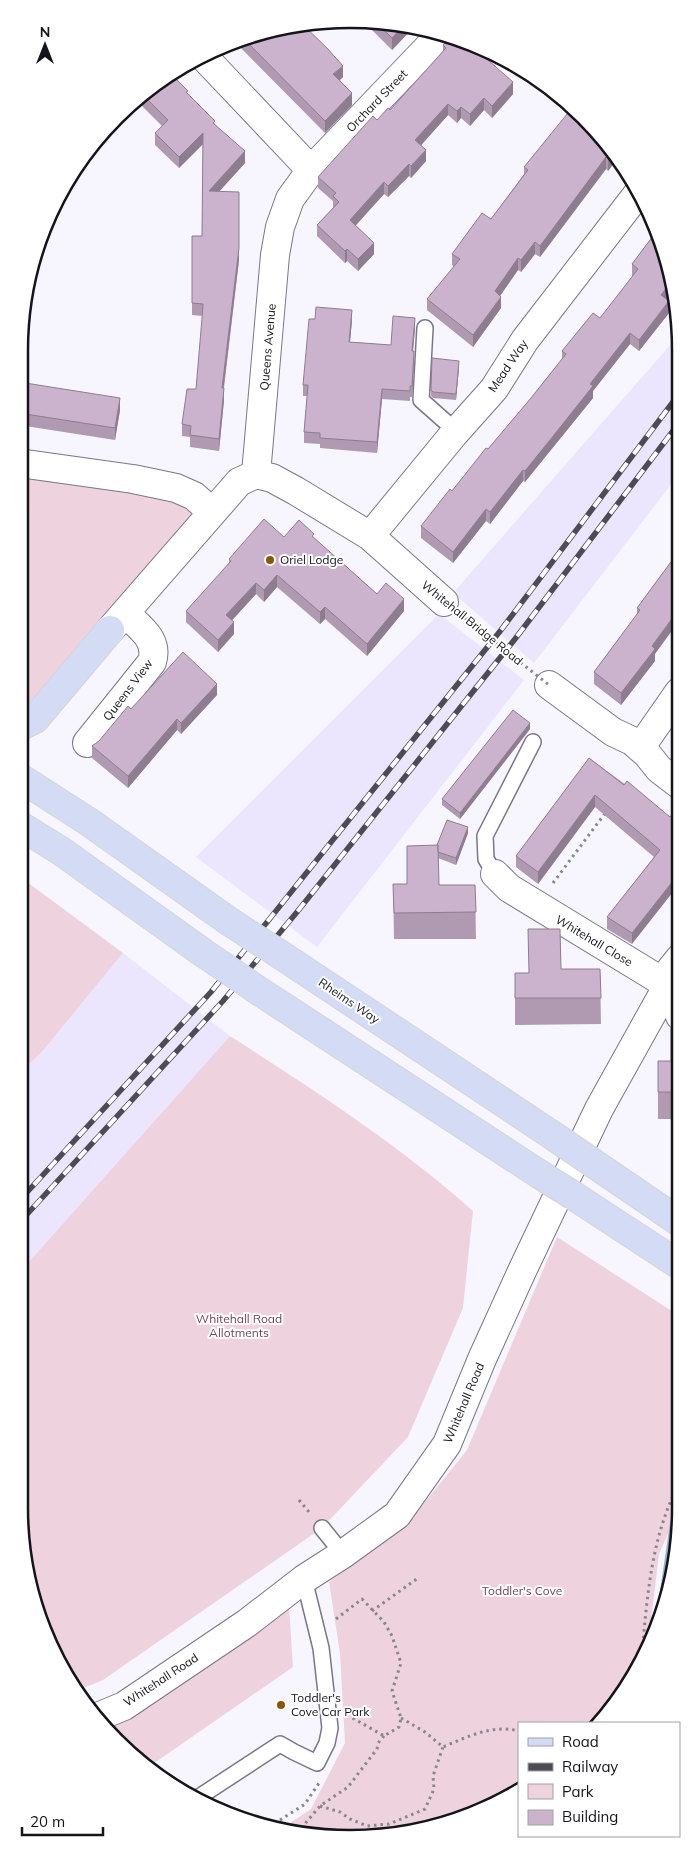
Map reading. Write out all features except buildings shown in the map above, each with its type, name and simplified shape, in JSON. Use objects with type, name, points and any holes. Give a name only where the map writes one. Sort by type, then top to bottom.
[{"type":"main road","points":[[28,722],[35,719],[118,622]]},
{"type":"main road","name":"Rheims Way","points":[[28,783],[89,822],[230,922],[672,1217]]},
{"type":"main road","points":[[28,831],[61,851],[256,989],[672,1260]]},
{"type":"street","name":"Orchard Street","points":[[311,170],[432,38]]},
{"type":"street","points":[[207,61],[311,170]]},
{"type":"street","name":"Queens Avenue","points":[[256,474],[275,255],[280,227],[290,200],[311,170]]},
{"type":"street","name":"Mead Way","points":[[370,536],[456,431],[494,390],[524,340],[634,198]]},
{"type":"street","points":[[28,464],[133,479],[176,488],[194,496],[212,512]]},
{"type":"street","points":[[118,622],[239,482],[256,474]]},
{"type":"street","name":"Whitehall Bridge Road","points":[[256,474],[272,478],[296,491],[370,536],[444,602]]},
{"type":"street","name":"Queens View","points":[[87,742],[152,662],[155,652],[152,641],[118,622]]},
{"type":"street","points":[[549,685],[613,732],[632,741],[659,769],[672,779]]},
{"type":"street","points":[[640,748],[672,702]]},
{"type":"street","name":"Whitehall Close","points":[[496,874],[509,888],[668,985]]},
{"type":"street","name":"Whitehall Road","points":[[103,1714],[124,1706],[247,1623],[304,1579],[343,1554],[397,1515],[447,1444],[482,1359],[522,1271],[599,1109],[668,985],[672,967]]},
{"type":"street","points":[[668,985],[672,995]]},
{"type":"lane","points":[[425,328],[421,400],[456,431]]},
{"type":"lane","points":[[496,874],[486,859],[485,836],[533,742]]},
{"type":"lane","points":[[322,1528],[343,1554]]},
{"type":"lane","points":[[204,1794],[280,1744],[317,1763],[327,1742],[330,1728],[321,1648],[304,1579]]},
{"type":"path","name":"Whitehall Bridge Road","points":[[444,602],[549,685]]},
{"type":"path","points":[[537,906],[607,811]]},
{"type":"path","points":[[644,1639],[654,1551],[672,1497]]},
{"type":"path","points":[[372,1611],[418,1578]]},
{"type":"path","points":[[303,1826],[320,1806],[348,1787],[367,1763],[384,1736],[399,1727],[401,1718],[392,1691],[401,1663],[392,1636],[384,1622],[362,1599],[316,1631]]},
{"type":"path","points":[[350,1716],[384,1736]]},
{"type":"path","points":[[401,1718],[425,1732],[443,1747]]},
{"type":"path","points":[[443,1747],[492,1729],[518,1731]]},
{"type":"path","points":[[320,1806],[340,1812],[350,1819],[367,1826],[389,1824],[425,1809],[434,1789],[433,1776],[443,1747]]},
{"type":"path","points":[[278,1821],[305,1804]]},
{"type":"shaded area","points":[[672,343],[672,483],[534,663],[453,593]]},
{"type":"shaded area","points":[[439,614],[524,680],[317,947],[196,857]]},
{"type":"shaded area","points":[[123,953],[230,1036],[28,1263],[28,1065],[41,1053]]},
{"type":"green space","points":[[28,464],[133,479],[212,512],[28,717]]},
{"type":"green space","points":[[28,883],[123,953],[41,1053],[28,1065]]},
{"type":"green space","name":"Whitehall Road Allotments","points":[[230,1036],[324,1097],[385,1140],[473,1211],[463,1308],[408,1437],[322,1528],[103,1680],[83,1688],[61,1650],[52,1630],[38,1590],[30,1549],[28,1528],[28,1263]]},
{"type":"green space","name":"Toddler's Cove","points":[[557,1237],[672,1311],[672,1525],[659,1554],[651,1622],[648,1630],[629,1668],[606,1703],[590,1722],[518,1722],[518,1782],[473,1805],[433,1819],[392,1827],[350,1830],[308,1827],[289,1823],[311,1809],[345,1743],[340,1653],[329,1582],[404,1528],[467,1450]]},
{"type":"green space","points":[[289,1606],[293,1667],[154,1763],[108,1720]]},
{"type":"water","points":[[672,1518],[670,1549],[659,1600]]},
{"type":"railway","points":[[28,1191],[211,992],[501,630],[672,403]]},
{"type":"railway","points":[[28,1213],[223,1001],[297,912],[515,639],[672,432]]},
{"type":"place","name":"Oriel Lodge","points":[[270,560]]},
{"type":"place","name":"Toddler's Cove Car Park","points":[[281,1705]]}]
